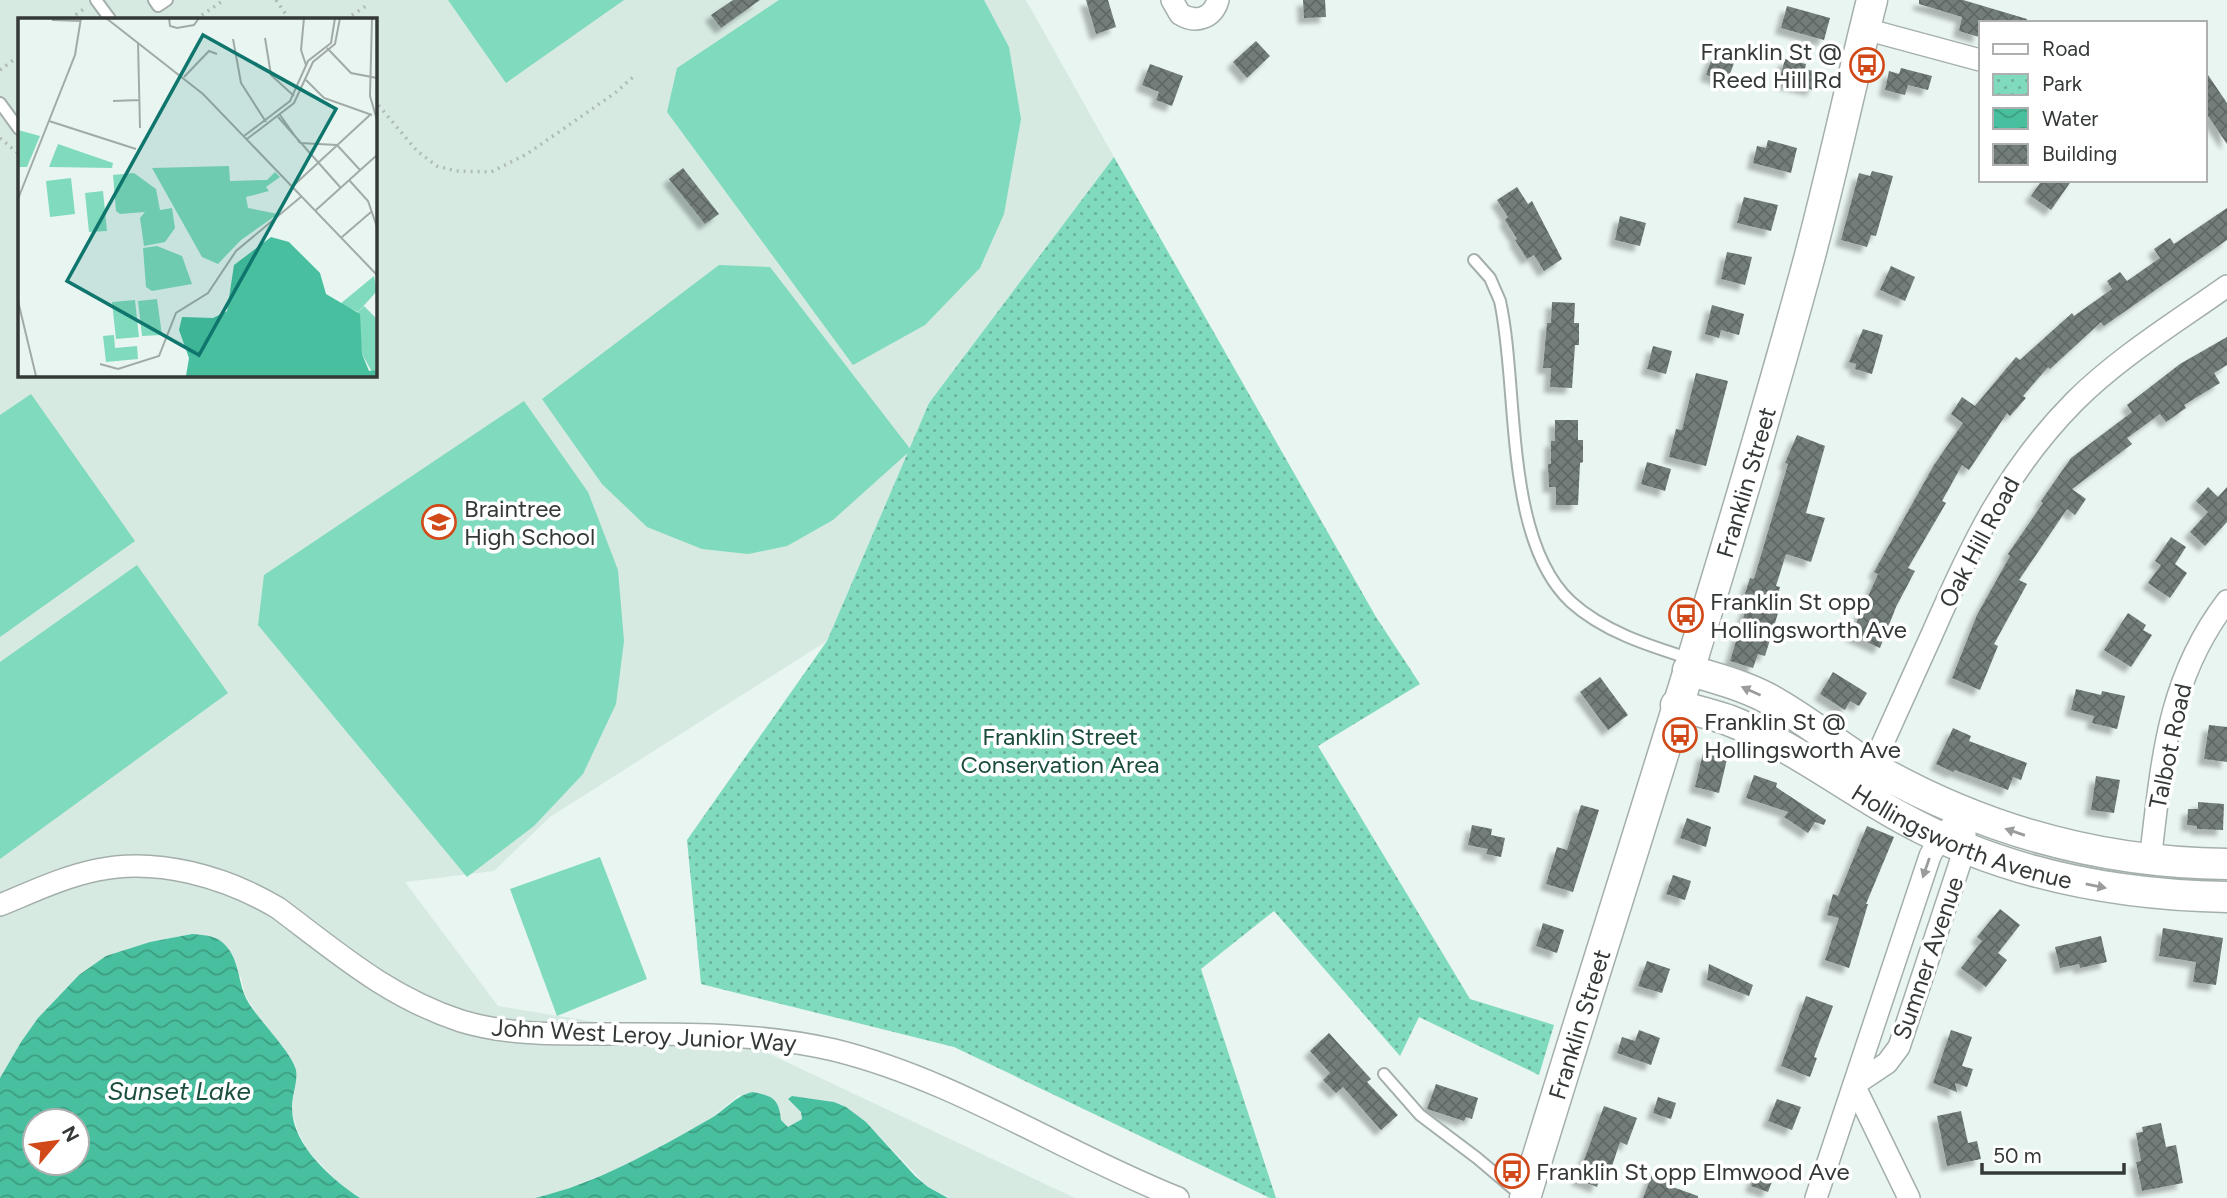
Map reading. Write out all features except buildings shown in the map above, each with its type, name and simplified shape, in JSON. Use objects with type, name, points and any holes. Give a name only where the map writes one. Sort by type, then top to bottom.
[{"type":"main road","name":"Franklin Street","points":[[1525,1198],[1689,664],[1805,273],[1872,0]]},
{"type":"main road","name":"Hollingsworth Avenue","points":[[1689,664],[1767,698],[1866,780],[1904,820],[1953,842],[2053,877],[2106,888],[2227,897]]},
{"type":"main road","name":"Hollingsworth Avenue","points":[[1676,705],[1727,720],[1866,780],[1935,800],[2021,834],[2068,847],[2162,862],[2227,864]]},
{"type":"main road","points":[[2162,862],[2172,894]]},
{"type":"street","points":[[1172,0],[1180,14],[1196,19],[1210,14],[1218,0]]},
{"type":"street","points":[[1865,29],[1979,60]]},
{"type":"street","name":"Oak Hill Road","points":[[1866,780],[1963,564],[1997,500],[2015,473],[2049,430],[2091,387],[2227,286]]},
{"type":"street","name":"Talbot Road","points":[[2162,862],[2163,754],[2178,691],[2200,643],[2227,601]]},
{"type":"street","name":"Sumner Avenue","points":[[1854,1085],[1887,1063],[1899,1047],[1953,842],[1965,813]]},
{"type":"street","name":"Sumner Avenue","points":[[1816,1198],[1927,866],[1953,842]]},
{"type":"street","name":"John West Leroy Junior Way","points":[[0,905],[64,880],[114,867],[145,867],[200,876],[261,898],[377,983],[417,1003],[463,1021],[505,1030],[549,1034],[748,1036],[837,1051],[922,1078],[1092,1161],[1178,1198]]},
{"type":"street","points":[[1854,1085],[1909,1198]]},
{"type":"lane","points":[[96,0],[109,18]]},
{"type":"lane","points":[[154,0],[158,6],[167,0]]},
{"type":"lane","points":[[0,103],[18,129]]},
{"type":"lane","points":[[1474,260],[1490,278],[1500,301],[1522,488],[1532,532],[1548,570],[1571,602],[1594,618],[1689,664]]},
{"type":"lane","points":[[1384,1073],[1420,1115],[1525,1198]]},
{"type":"path","points":[[197,18],[224,0]]},
{"type":"path","points":[[276,0],[288,18]]},
{"type":"path","points":[[348,18],[366,6]]},
{"type":"path","points":[[71,18],[86,8]]},
{"type":"path","points":[[0,70],[18,57]]},
{"type":"path","points":[[376,102],[418,152],[437,166],[456,171],[491,172],[527,154],[615,93],[633,77]]},
{"type":"path","points":[[0,138],[18,152]]},
{"type":"shaded area","name":"Braintree High School","points":[[0,0],[1026,0],[1114,157],[929,403],[827,641],[550,817],[494,871],[405,882],[498,1006],[759,1049],[1075,1198],[950,1198],[928,1187],[866,1122],[834,1102],[800,1097],[788,1100],[801,1112],[802,1119],[789,1127],[739,1095],[710,1119],[623,1167],[550,1195],[535,1198],[360,1198],[343,1187],[308,1151],[298,1132],[291,1109],[295,1089],[264,1025],[245,995],[241,977],[192,934],[150,942],[67,987],[38,1018],[0,1078]]},
{"type":"green space","points":[[448,0],[624,0],[506,83]]},
{"type":"green space","points":[[779,0],[984,0],[1009,47],[1021,119],[1004,214],[980,268],[925,325],[853,365],[667,112],[677,68]]},
{"type":"green space","name":"Franklin Street Conservation Area","points":[[1114,157],[1376,617],[1420,684],[1318,746],[1470,999],[1554,1025],[1539,1075],[1419,1017],[1400,1056],[1274,911],[1201,969],[1276,1198],[1270,1198],[954,1047],[701,984],[687,840],[827,641],[929,403]]},
{"type":"green space","points":[[719,265],[770,267],[911,450],[833,520],[787,546],[748,554],[702,549],[647,527],[602,484],[542,399]]},
{"type":"green space","points":[[31,394],[135,541],[0,637],[0,415]]},
{"type":"green space","points":[[524,401],[588,492],[618,570],[624,641],[616,704],[583,774],[534,826],[467,877],[258,625],[264,575]]},
{"type":"green space","points":[[137,565],[228,693],[0,859],[0,662]]},
{"type":"green space","points":[[600,857],[647,979],[557,1016],[510,889]]},
{"type":"water","name":"Sunset Lake","points":[[192,934],[208,936],[222,942],[232,955],[247,1000],[293,1062],[296,1079],[292,1107],[298,1134],[315,1160],[360,1198],[0,1198],[0,1078],[38,1018],[79,975],[106,956],[150,942]]},
{"type":"water","points":[[753,1092],[766,1095],[777,1103],[781,1120],[788,1127],[802,1119],[801,1112],[788,1099],[792,1096],[834,1102],[846,1107],[866,1122],[915,1176],[948,1198],[535,1198],[581,1184],[624,1165],[708,1120],[740,1097]]},
{"type":"place","name":"Franklin St @ Reed Hill Rd","points":[[1867,65]]},
{"type":"place","name":"Braintree High School","points":[[439,522]]},
{"type":"place","name":"Franklin St opp Hollingsworth Ave","points":[[1686,615]]},
{"type":"place","name":"Franklin St @ Hollingsworth Ave","points":[[1680,735]]},
{"type":"place","name":"Franklin St opp Elmwood Ave","points":[[1512,1171]]}]
